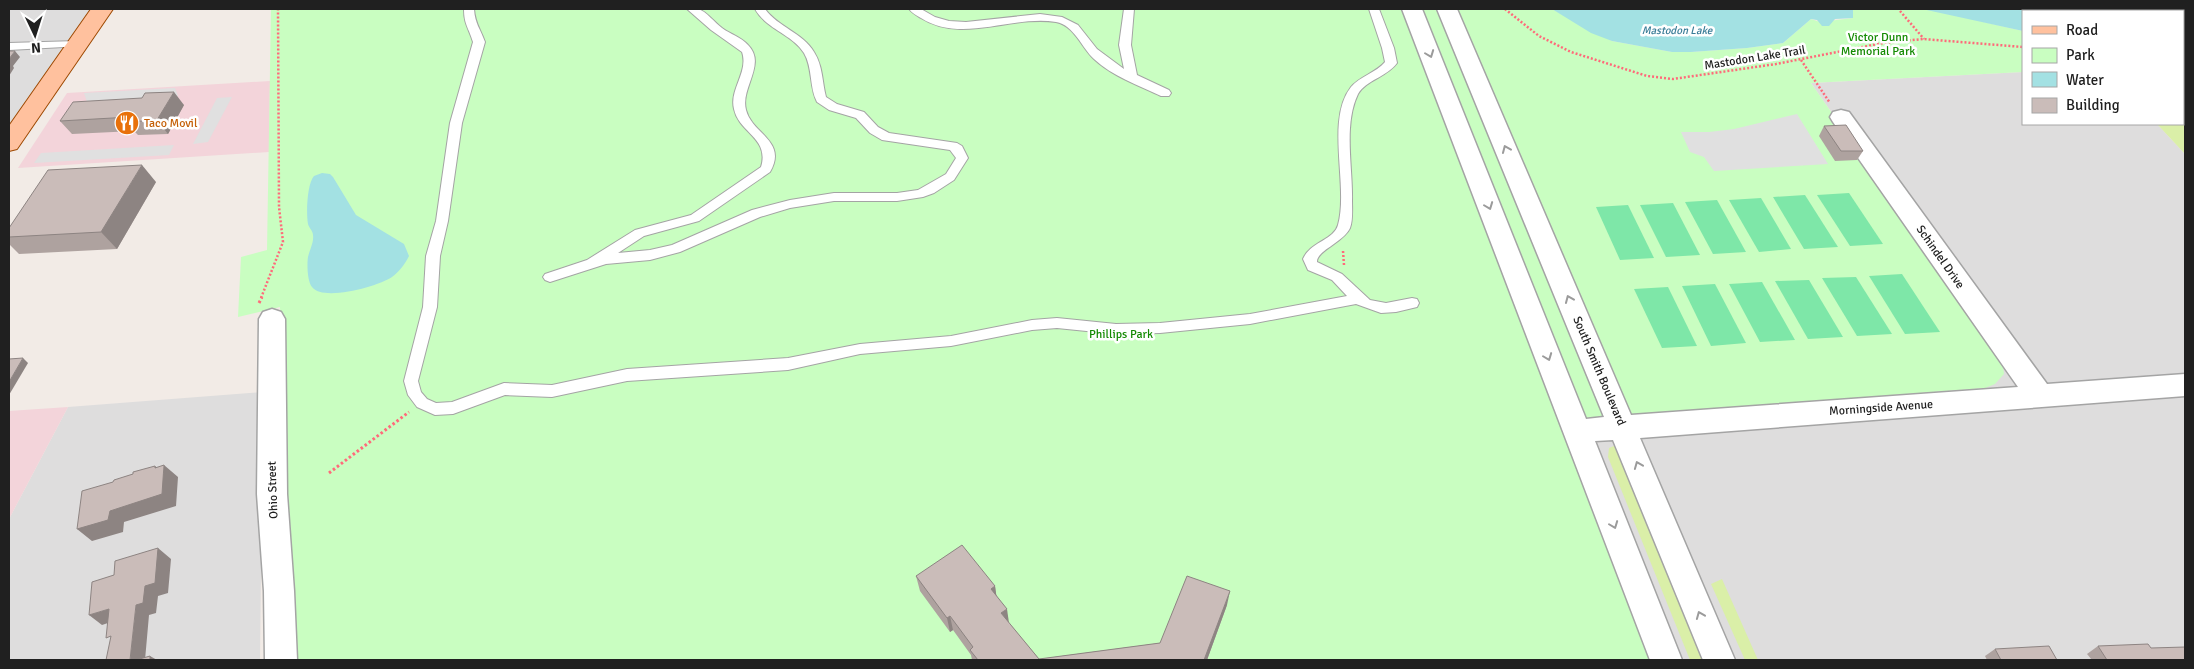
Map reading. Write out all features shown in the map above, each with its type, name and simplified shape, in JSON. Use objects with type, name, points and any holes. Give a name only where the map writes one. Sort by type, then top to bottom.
[{"type":"main road","points":[[9,143],[16,122],[78,44],[102,9]]},
{"type":"street","points":[[1412,9],[1666,660]]},
{"type":"street","name":"South Smith Boulevard","points":[[1447,9],[1719,660]]},
{"type":"street","points":[[1442,84],[1478,82]]},
{"type":"street","name":"Schindel Drive","points":[[1836,112],[2040,396]]},
{"type":"street","name":"Ohio Street","points":[[265,312],[281,660]]},
{"type":"street","name":"Morningside Avenue","points":[[1577,430],[2185,385]]},
{"type":"lane","points":[[469,9],[470,25],[475,30],[479,42],[456,123],[442,221],[433,256],[430,308],[412,375],[412,388],[422,403],[435,409],[444,410],[504,390],[552,391],[627,375],[788,364],[860,349],[951,341],[1045,323],[1116,328],[1160,328],[1258,318],[1357,299]]},
{"type":"lane","points":[[592,262],[640,233],[695,218],[759,175],[766,169],[770,161],[768,148],[762,138],[743,118],[739,109],[741,90],[750,62],[747,51],[742,45],[711,25],[692,9]]},
{"type":"lane","points":[[550,277],[592,262],[650,255],[675,249],[756,214],[790,204],[853,196],[897,197],[919,194],[941,184],[956,170],[962,158],[961,153],[953,146],[886,137],[874,130],[860,114],[833,107],[821,99],[814,64],[808,52],[795,39],[774,26],[760,9]]},
{"type":"lane","points":[[914,9],[930,19],[953,25],[982,26],[1040,18],[1065,21],[1077,28],[1093,52],[1113,67],[1165,93]]},
{"type":"lane","points":[[1129,9],[1125,45],[1131,76]]},
{"type":"lane","points":[[1374,9],[1388,48],[1391,63],[1387,68],[1357,87],[1352,94],[1346,132],[1347,194],[1344,229],[1312,254],[1310,259],[1311,265],[1341,280],[1357,299],[1369,306],[1392,308],[1412,303]]},
{"type":"lane","points":[[9,47],[78,44]]},
{"type":"path","points":[[265,312],[283,242],[279,207],[278,9]]},
{"type":"path","name":"Mastodon Lake Trail","points":[[1505,9],[1539,36],[1570,52],[1648,76],[1673,79],[1801,60],[1854,48],[1924,39],[2022,47]]},
{"type":"path","points":[[1900,11],[1924,39]]},
{"type":"path","points":[[1801,60],[1836,112]]},
{"type":"path","points":[[1341,233],[1344,266],[1344,275],[1341,280]]},
{"type":"path","points":[[329,473],[366,443],[422,403]]},
{"type":"shaded area","points":[[9,9],[95,9],[9,130]]},
{"type":"shaded area","points":[[2022,72],[2022,125],[2158,125],[2185,154],[2185,660],[1656,660],[1564,419],[1985,388],[1983,330],[1811,83]]},
{"type":"shaded area","points":[[270,81],[269,152],[18,168],[67,93]]},
{"type":"shaded area","points":[[175,88],[178,96],[87,102],[84,93]]},
{"type":"shaded area","points":[[232,97],[208,142],[193,144],[217,98]]},
{"type":"shaded area","points":[[1797,114],[1828,164],[1714,171],[1704,157],[1690,152],[1681,132],[1709,132],[1734,129]]},
{"type":"shaded area","points":[[174,145],[169,155],[34,163],[41,153]]},
{"type":"shaded area","points":[[263,392],[260,660],[9,660],[9,519],[68,407]]},
{"type":"shaded area","points":[[68,407],[9,519],[9,411]]},
{"type":"green space","name":"Phillips Park","points":[[271,9],[1552,9],[1612,41],[1672,52],[1747,48],[1783,43],[1811,19],[1820,22],[1853,18],[1853,9],[1927,9],[2022,31],[2022,72],[1811,83],[1983,330],[2003,367],[2004,374],[1995,384],[1985,388],[1564,420],[1656,660],[289,660],[280,307],[238,317],[241,257],[267,250]]},
{"type":"green space","points":[[2184,63],[2185,63],[2185,154],[2158,125],[2184,125]]},
{"type":"green space","points":[[1849,193],[1883,244],[1850,246],[1817,195]]},
{"type":"green space","points":[[1805,195],[1838,247],[1804,249],[1773,197]]},
{"type":"green space","points":[[1761,198],[1791,249],[1759,252],[1729,200]]},
{"type":"green space","points":[[1717,200],[1746,252],[1713,254],[1685,202]]},
{"type":"green space","points":[[1673,203],[1700,255],[1666,257],[1640,205]]},
{"type":"green space","points":[[1628,205],[1654,258],[1620,260],[1596,207]]},
{"type":"green space","points":[[1902,274],[1940,332],[1905,334],[1869,276]]},
{"type":"green space","points":[[1856,277],[1892,334],[1857,336],[1822,278]]},
{"type":"green space","points":[[1809,280],[1843,337],[1808,339],[1775,281]]},
{"type":"green space","points":[[1762,282],[1795,340],[1760,342],[1729,284]]},
{"type":"green space","points":[[1715,284],[1746,343],[1711,346],[1682,286]]},
{"type":"green space","points":[[1668,287],[1697,346],[1662,348],[1634,289]]},
{"type":"green space","points":[[1614,446],[1626,452],[1711,660],[1690,660],[1608,457],[1609,448]]},
{"type":"green space","points":[[1722,579],[1758,660],[1745,660],[1711,584]]},
{"type":"water","name":"Mastodon Lake","points":[[1552,9],[1853,9],[1853,18],[1835,19],[1829,26],[1822,26],[1817,20],[1811,19],[1783,43],[1747,48],[1672,52],[1612,41],[1591,33]]},
{"type":"water","points":[[1922,9],[2185,9],[2185,34],[2184,10],[2022,10],[2022,31]]},
{"type":"water","points":[[322,173],[330,174],[333,177],[356,215],[404,244],[409,256],[392,277],[364,288],[339,293],[318,291],[312,287],[308,276],[308,257],[313,238],[308,224],[308,199],[310,185],[314,176]]},
{"type":"building","points":[[9,51],[15,51],[9,59]]},
{"type":"building","points":[[174,92],[157,120],[127,122],[130,117],[60,121],[73,102],[142,98],[145,93]]},
{"type":"building","points":[[1846,125],[1863,151],[1841,151],[1824,126]]},
{"type":"building","points":[[142,165],[101,232],[9,237],[9,228],[48,170]]},
{"type":"building","points":[[23,358],[9,382],[9,359]]},
{"type":"building","points":[[164,465],[162,494],[110,511],[108,520],[77,529],[82,491],[113,482],[133,474],[133,472]]},
{"type":"building","points":[[962,545],[995,586],[991,589],[1007,609],[1001,613],[1039,659],[1160,643],[1187,576],[1230,591],[1204,660],[978,660],[970,650],[973,647],[950,616],[947,618],[916,576]]},
{"type":"building","points":[[158,548],[155,583],[145,586],[143,603],[136,605],[130,660],[106,660],[111,636],[106,638],[109,609],[89,615],[92,582],[114,575],[115,561]]},
{"type":"building","points":[[2148,644],[2151,648],[2185,647],[2185,660],[2107,660],[2098,646]]},
{"type":"building","points":[[2049,646],[2057,660],[2001,660],[1995,649]]},
{"type":"building","points":[[150,656],[150,660],[136,660]]},
{"type":"place","name":"Taco Movil","points":[[127,123]]},
{"type":"park label","name":"Victor Dunn Memorial Park","points":[[1878,44]]}]
